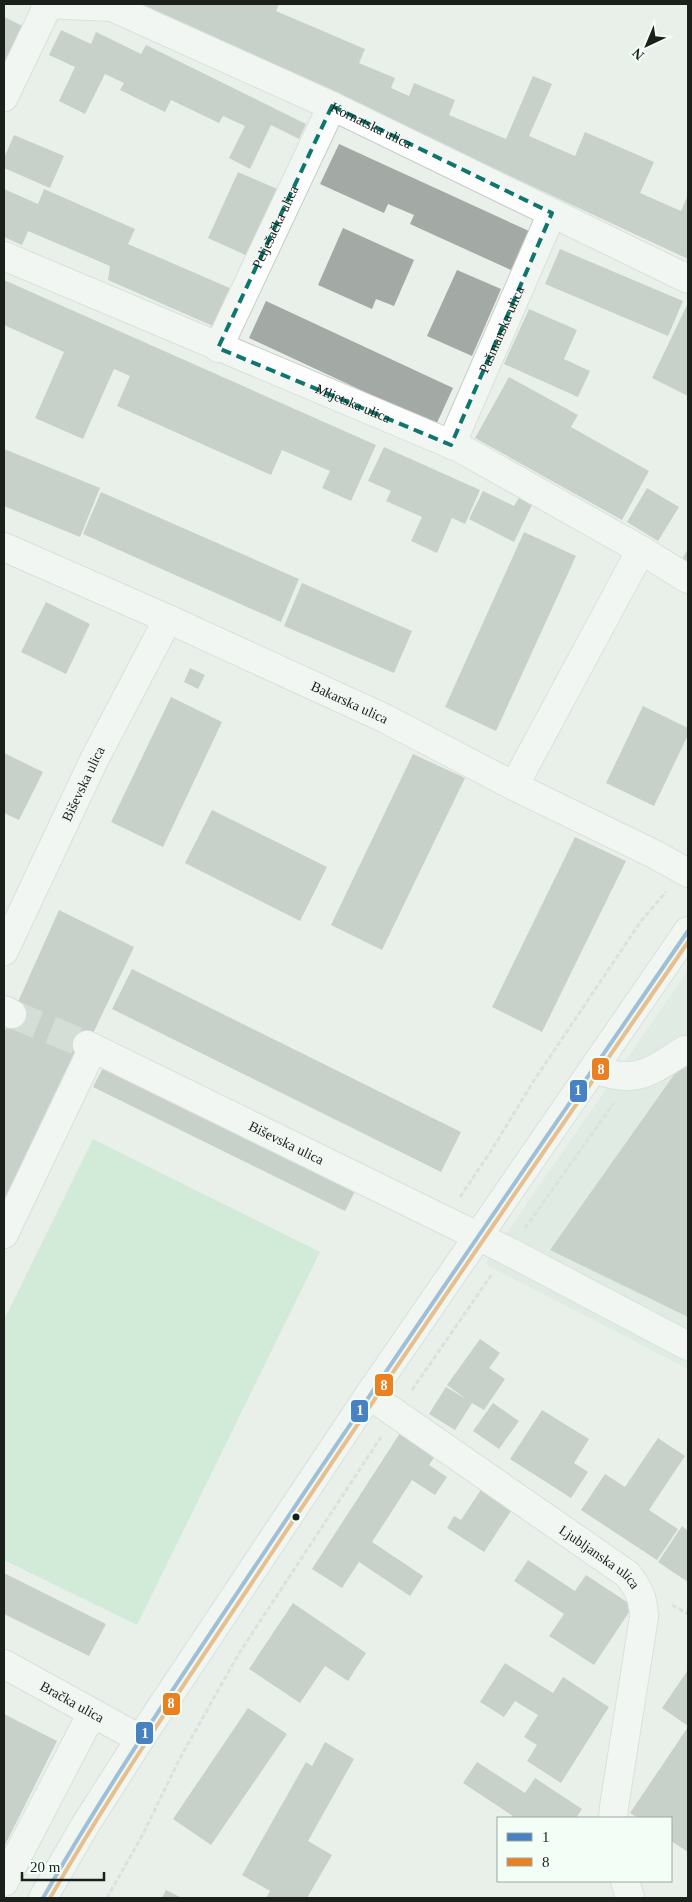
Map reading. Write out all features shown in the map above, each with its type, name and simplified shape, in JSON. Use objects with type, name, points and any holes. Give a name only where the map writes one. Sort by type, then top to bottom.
[{"type":"street","points":[[4,97],[46,4]]},
{"type":"street","name":"Kornatska ulica","points":[[46,4],[112,7],[332,106],[688,279]]},
{"type":"street","name":"Pelješačka ulica","points":[[218,348],[332,106]]},
{"type":"street","name":"Pašmanska ulica","points":[[451,445],[552,213]]},
{"type":"street","name":"Mljetska ulica","points":[[4,256],[451,445],[641,550],[688,579]]},
{"type":"street","name":"Bakarska ulica","points":[[4,547],[168,619],[384,718],[514,786],[686,871]]},
{"type":"street","points":[[514,786],[641,550]]},
{"type":"street","name":"Biševska ulica","points":[[4,951],[95,758],[168,619]]},
{"type":"street","points":[[43,1898],[84,1827],[140,1739],[369,1395],[480,1237],[688,931]]},
{"type":"street","name":"Biševska ulica","points":[[4,1234],[90,1046],[480,1237],[688,1346]]},
{"type":"street","points":[[594,1069],[627,1078],[644,1074],[684,1050],[688,1050]]},
{"type":"street","name":"Ljubljanska ulica","points":[[369,1395],[627,1574],[636,1586],[643,1600],[644,1617],[614,1817]]},
{"type":"street","name":"Bračka ulica","points":[[4,1664],[140,1739]]},
{"type":"street","points":[[4,1882],[92,1713]]},
{"type":"street","points":[[626,1882],[630,1898]]},
{"type":"path","points":[[444,1220],[491,1152],[533,1082],[641,921],[686,871]]},
{"type":"highlighted area","points":[[332,106],[552,213],[451,445],[218,348]]},
{"type":"shaded area","points":[[688,970],[688,1369],[485,1264]]},
{"type":"green space","points":[[93,1139],[320,1252],[137,1625],[4,1560],[4,1320]]},
{"type":"building","points":[[141,4],[279,4],[276,11],[365,49],[359,63],[395,78],[391,88],[409,96],[414,83],[455,100],[449,115],[506,139],[533,76],[552,84],[529,136],[575,156],[585,132],[654,162],[640,193],[681,211],[688,195],[688,259]]},
{"type":"building","points":[[4,17],[29,29],[4,81]]},
{"type":"building","points":[[61,30],[91,44],[96,32],[141,54],[146,45],[306,124],[299,139],[271,125],[250,169],[229,158],[245,126],[223,116],[219,123],[171,100],[165,112],[120,90],[124,83],[105,74],[85,114],[59,101],[75,67],[49,55]]},
{"type":"building","points":[[14,135],[64,156],[50,188],[4,168],[4,158]]},
{"type":"building","points":[[339,144],[529,231],[511,270],[410,224],[414,215],[388,204],[384,213],[320,184]]},
{"type":"building","points":[[238,172],[282,191],[252,258],[208,238]]},
{"type":"building","points":[[4,189],[38,204],[44,189],[135,229],[128,244],[232,289],[215,327],[108,280],[110,266],[28,231],[22,245],[4,237]]},
{"type":"building","points":[[343,228],[414,260],[394,306],[376,299],[372,309],[318,285]]},
{"type":"building","points":[[560,249],[683,301],[668,336],[545,284]]},
{"type":"building","points":[[457,270],[501,289],[472,356],[427,336]]},
{"type":"building","points":[[4,280],[376,445],[351,501],[322,488],[330,471],[282,450],[271,475],[117,406],[130,376],[114,369],[83,439],[35,418],[64,352],[4,325]]},
{"type":"building","points":[[266,301],[453,388],[436,425],[249,338]]},
{"type":"building","points":[[688,303],[688,396],[652,378]]},
{"type":"building","points":[[529,309],[577,330],[564,359],[590,371],[578,397],[504,364]]},
{"type":"building","points":[[509,377],[578,415],[571,427],[649,471],[622,520],[475,438]]},
{"type":"building","points":[[384,447],[480,490],[465,524],[452,518],[437,553],[411,541],[422,517],[386,501],[391,491],[368,481]]},
{"type":"building","points":[[4,449],[100,488],[80,537],[4,506]]},
{"type":"building","points":[[647,488],[679,507],[658,541],[627,522]]},
{"type":"building","points":[[483,491],[514,506],[520,496],[533,503],[514,542],[469,519]]},
{"type":"building","points":[[101,492],[299,579],[281,622],[83,534]]},
{"type":"building","points":[[524,532],[576,556],[496,731],[445,707]]},
{"type":"building","points":[[688,549],[688,563],[682,559]]},
{"type":"building","points":[[302,583],[412,631],[394,673],[284,626]]},
{"type":"building","points":[[46,602],[90,624],[66,674],[21,652]]},
{"type":"building","points":[[190,668],[205,675],[198,689],[184,682]]},
{"type":"building","points":[[171,697],[222,722],[163,847],[111,822]]},
{"type":"building","points":[[643,706],[688,728],[688,735],[654,806],[606,783]]},
{"type":"building","points":[[4,753],[43,772],[19,820],[4,813]]},
{"type":"building","points":[[413,754],[465,778],[382,950],[331,925]]},
{"type":"building","points":[[212,810],[327,867],[300,921],[185,863]]},
{"type":"building","points":[[575,837],[626,861],[542,1032],[492,1007]]},
{"type":"building","points":[[59,910],[134,947],[4,1221],[4,1033]]},
{"type":"building","points":[[132,969],[461,1132],[441,1172],[112,1009]]},
{"type":"building","points":[[683,1062],[688,1066],[688,1317],[550,1250]]},
{"type":"building","points":[[105,1064],[357,1187],[345,1211],[93,1087]]},
{"type":"building","points":[[480,1339],[500,1353],[489,1368],[505,1379],[484,1410],[472,1403],[455,1430],[429,1414],[446,1387],[466,1399],[447,1385]]},
{"type":"building","points":[[493,1403],[519,1421],[499,1449],[473,1431]]},
{"type":"building","points":[[542,1410],[589,1439],[574,1463],[588,1472],[571,1498],[510,1459]]},
{"type":"building","points":[[404,1427],[439,1450],[429,1465],[447,1477],[435,1495],[412,1480],[372,1542],[423,1576],[410,1596],[359,1562],[342,1588],[312,1569]]},
{"type":"building","points":[[658,1438],[685,1456],[649,1510],[678,1529],[657,1560],[581,1510],[605,1474],[625,1487]]},
{"type":"building","points":[[482,1488],[513,1508],[484,1552],[447,1528],[454,1516],[461,1520]]},
{"type":"building","points":[[682,1526],[688,1531],[688,1582],[658,1562]]},
{"type":"building","points":[[528,1560],[575,1591],[586,1575],[633,1606],[594,1665],[549,1636],[564,1614],[514,1581]]},
{"type":"building","points":[[4,1573],[106,1624],[89,1656],[4,1614]]},
{"type":"building","points":[[293,1603],[366,1653],[348,1681],[325,1666],[300,1703],[249,1669]]},
{"type":"building","points":[[505,1663],[553,1693],[563,1677],[609,1707],[561,1783],[527,1761],[537,1745],[524,1737],[538,1715],[515,1701],[504,1717],[480,1702]]},
{"type":"building","points":[[688,1670],[688,1726],[662,1708]]},
{"type":"building","points":[[248,1708],[287,1734],[211,1845],[173,1819]]},
{"type":"building","points":[[4,1714],[57,1741],[4,1847]]},
{"type":"building","points":[[688,1727],[688,1852],[672,1842],[672,1817],[636,1817],[630,1813]]},
{"type":"building","points":[[325,1742],[354,1759],[308,1841],[332,1855],[307,1898],[266,1898],[270,1891],[242,1875],[306,1762],[312,1766]]},
{"type":"building","points":[[477,1762],[525,1793],[535,1778],[582,1809],[577,1817],[512,1817],[463,1783]]},
{"type":"building","points":[[166,1890],[182,1898],[162,1898]]},
{"type":"tunnel","points":[[12,1014],[87,1045]]},
{"type":"transit line","name":"1","points":[[43,1898],[125,1763],[211,1632],[426,1313],[688,931]]},
{"type":"transit line","name":"8","points":[[50,1898],[103,1809],[188,1678],[480,1244],[688,942]]}]
